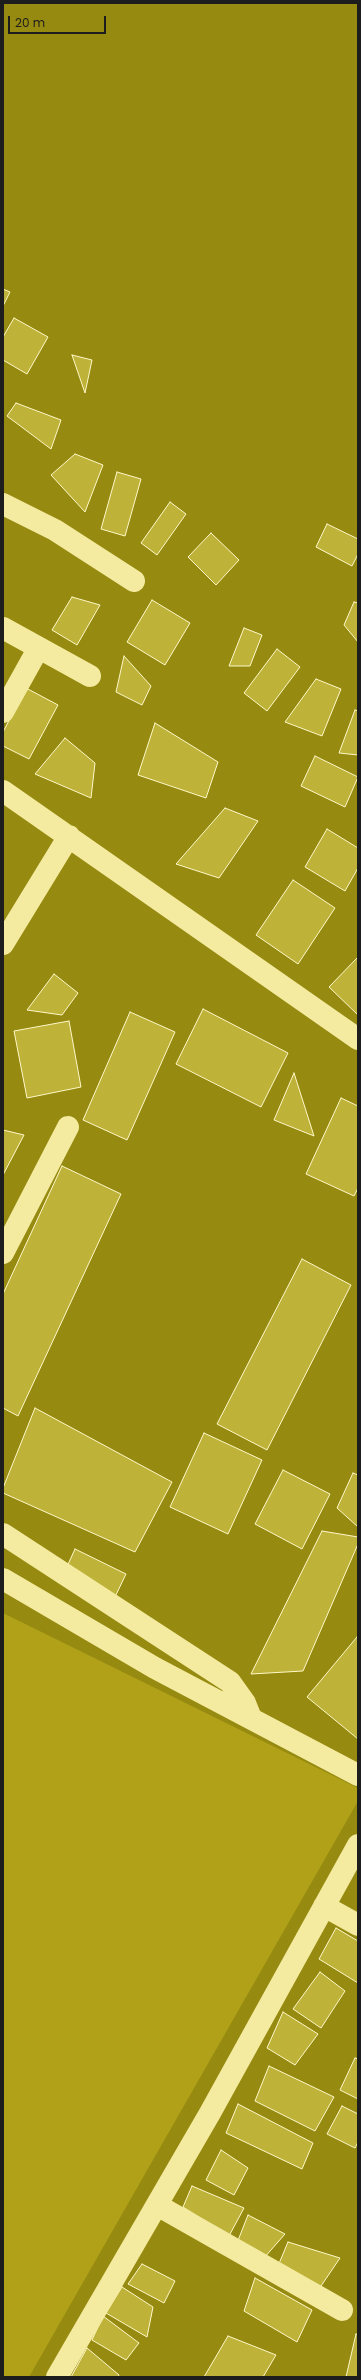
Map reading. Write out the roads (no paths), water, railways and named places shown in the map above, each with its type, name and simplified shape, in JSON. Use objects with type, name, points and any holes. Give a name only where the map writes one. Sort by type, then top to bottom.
[{"type":"street","points":[[3,504],[55,530],[134,581]]},
{"type":"street","points":[[3,628],[38,649],[90,676]]},
{"type":"street","points":[[3,712],[38,649]]},
{"type":"street","points":[[3,791],[70,836],[358,1039]]},
{"type":"street","points":[[3,944],[70,836]]},
{"type":"street","points":[[3,1253],[68,1127]]},
{"type":"street","points":[[3,1534],[230,1682],[245,1703],[250,1718]]},
{"type":"street","points":[[3,1579],[155,1668],[358,1775]]},
{"type":"street","points":[[57,2377],[157,2205],[358,1844]]},
{"type":"street","points":[[324,1906],[358,1925]]},
{"type":"street","points":[[157,2205],[342,2310]]}]
